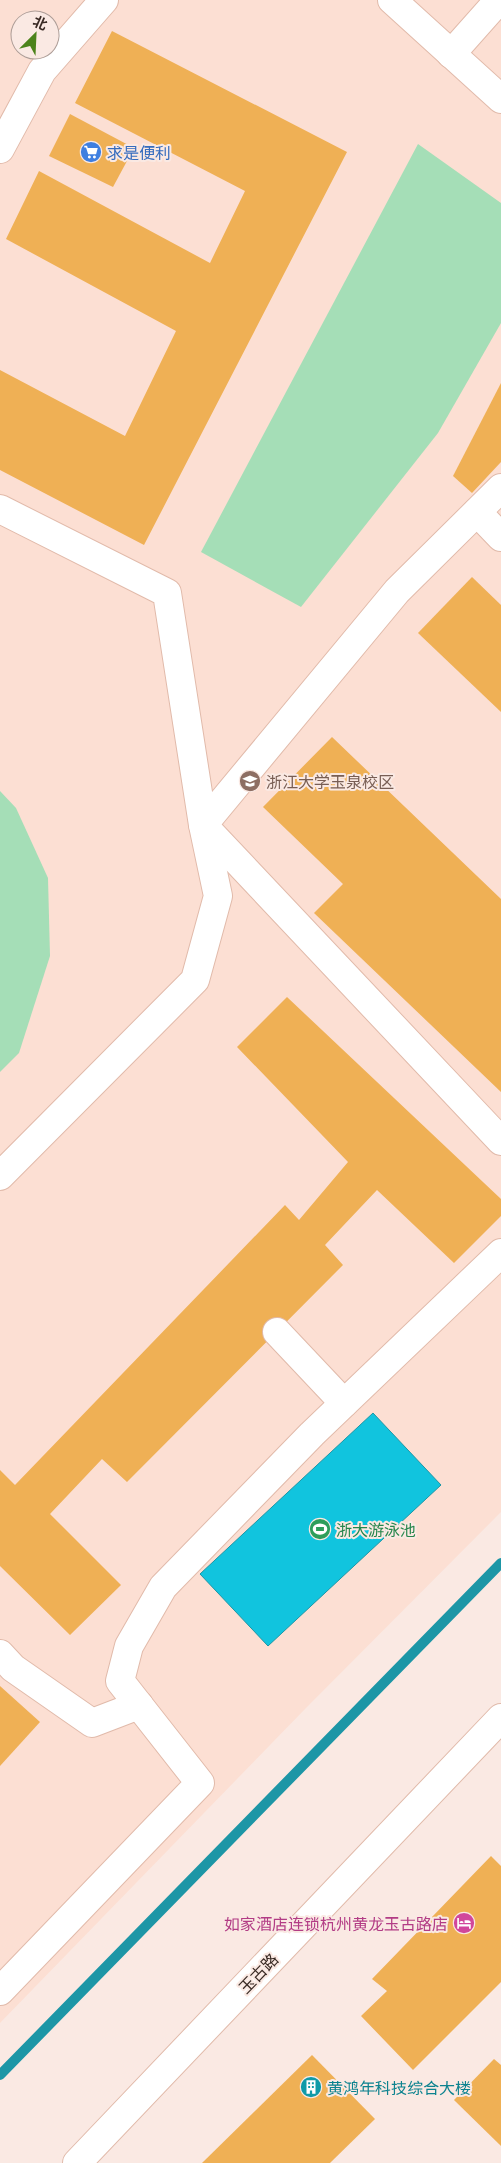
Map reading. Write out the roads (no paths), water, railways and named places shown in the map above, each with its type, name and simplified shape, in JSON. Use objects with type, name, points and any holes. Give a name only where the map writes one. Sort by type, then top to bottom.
[{"type":"street","points":[[0,149],[8,110],[104,0]]},
{"type":"street","points":[[392,0],[501,99]]},
{"type":"street","points":[[451,54],[499,0]]},
{"type":"street","points":[[203,825],[397,591],[501,488]]},
{"type":"street","points":[[0,509],[167,593],[203,825],[218,896],[195,980],[0,1176]]},
{"type":"street","points":[[477,512],[501,537]]},
{"type":"street","points":[[203,825],[501,1141]]},
{"type":"street","points":[[0,1991],[200,1783],[120,1681],[129,1646],[163,1588],[312,1434],[501,1253]]},
{"type":"street","points":[[278,1332],[344,1403]]},
{"type":"street","points":[[0,1654],[13,1668],[92,1723],[139,1705]]},
{"type":"street","name":"玉古路","points":[[77,2163],[501,1718]]},
{"type":"water","name":"浙大游泳池","points":[[373,1413],[441,1485],[268,1646],[200,1574]]},
{"type":"waterway","points":[[0,2075],[501,1563]]},
{"type":"place","name":"求是便利","points":[[91,152]]},
{"type":"place","name":"浙江大学玉泉校区","points":[[250,781]]},
{"type":"place","name":"浙大游泳池","points":[[320,1529]]},
{"type":"place","name":"如家酒店连锁杭州黄龙玉古路店","points":[[464,1923]]},
{"type":"place","name":"黄鸿年科技综合大楼","points":[[311,2087]]}]
